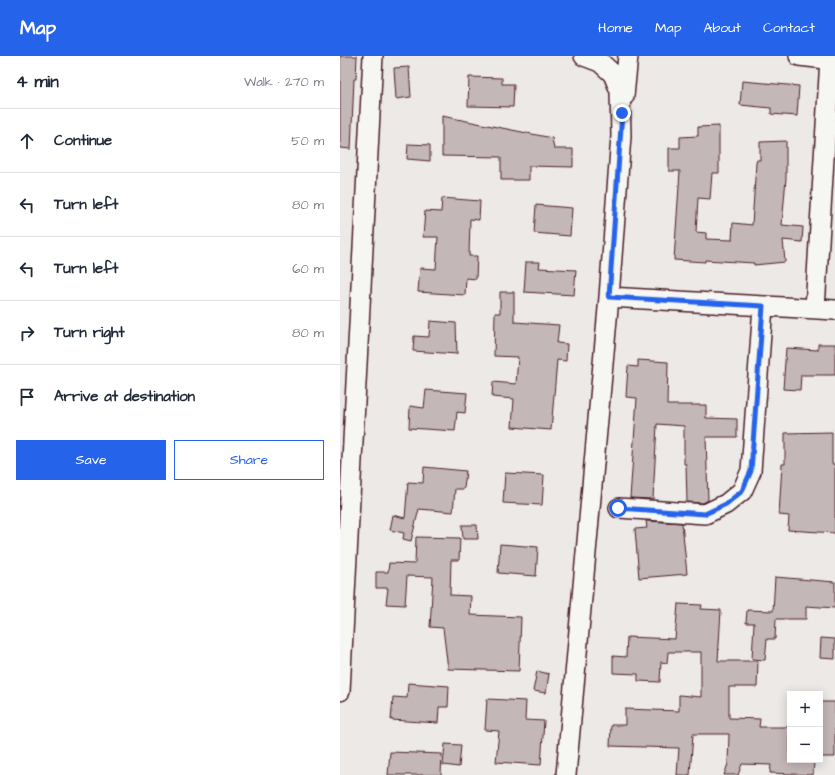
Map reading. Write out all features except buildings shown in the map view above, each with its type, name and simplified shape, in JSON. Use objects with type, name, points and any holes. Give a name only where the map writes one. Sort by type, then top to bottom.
[{"type":"street","points":[[340,691],[348,401],[373,56]]},
{"type":"street","points":[[584,56],[600,62],[613,74],[620,91],[622,113]]},
{"type":"street","points":[[566,775],[609,297],[622,113],[628,56]]},
{"type":"street","points":[[799,56],[832,60],[816,309]]},
{"type":"street","points":[[609,297],[835,310]]},
{"type":"street","points":[[618,508],[705,514],[726,504],[742,491],[751,471],[763,306]]},
{"type":"route","points":[[618,508],[705,514],[726,504],[742,491],[751,471],[763,306],[609,297],[622,113]]}]
